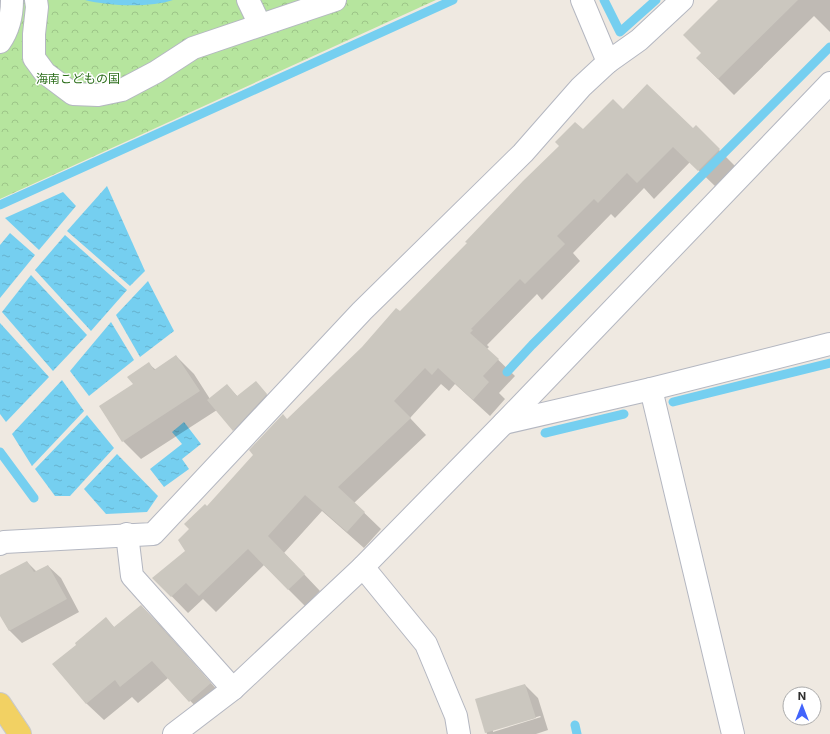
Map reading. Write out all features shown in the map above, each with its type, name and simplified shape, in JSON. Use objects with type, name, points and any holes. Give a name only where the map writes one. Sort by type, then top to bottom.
[{"type":"main road","points":[[0,704],[20,734]]},
{"type":"street","points":[[0,42],[7,32],[12,11],[12,0]]},
{"type":"street","points":[[36,0],[37,6],[34,34],[34,58],[45,73],[73,94],[98,95],[122,90],[156,72],[193,48],[335,0]]},
{"type":"street","points":[[248,0],[260,25]]},
{"type":"street","points":[[582,0],[608,62]]},
{"type":"street","points":[[0,544],[4,542],[127,534],[153,534],[362,311],[523,153],[581,86],[608,62],[639,40],[682,0]]},
{"type":"street","points":[[174,734],[233,688],[362,567],[504,423],[830,83]]},
{"type":"street","points":[[504,423],[651,389],[830,344]]},
{"type":"street","points":[[651,389],[732,734]]},
{"type":"street","points":[[127,534],[132,576],[233,688]]},
{"type":"street","points":[[362,567],[426,644],[456,716],[459,734]]},
{"type":"green space","name":"海南こどもの国","points":[[0,0],[436,0],[0,199]]},
{"type":"water","points":[[85,0],[173,0],[153,4],[117,5]]},
{"type":"water","points":[[107,186],[145,271],[130,286],[67,231]]},
{"type":"water","points":[[63,192],[76,206],[39,250],[5,218]]},
{"type":"water","points":[[10,233],[35,255],[0,298],[0,245]]},
{"type":"water","points":[[65,235],[127,290],[91,331],[35,270]]},
{"type":"water","points":[[31,275],[87,335],[53,371],[2,312]]},
{"type":"water","points":[[148,281],[174,331],[140,357],[116,315]]},
{"type":"water","points":[[111,322],[134,360],[89,396],[70,371]]},
{"type":"water","points":[[0,323],[49,377],[6,422],[0,414]]},
{"type":"water","points":[[62,380],[84,411],[32,466],[12,434]]},
{"type":"water","points":[[87,415],[114,448],[70,496],[55,496],[35,469]]},
{"type":"water","points":[[184,422],[201,444],[182,459],[189,469],[164,487],[150,469],[182,444],[172,432]]},
{"type":"water","points":[[117,454],[158,496],[147,512],[106,514],[84,489]]},
{"type":"building","points":[[718,0],[798,0],[718,79],[696,58],[701,53],[683,35]]},
{"type":"building","points":[[647,84],[693,128],[696,125],[720,149],[698,171],[673,147],[637,183],[627,173],[598,203],[594,199],[557,236],[565,244],[525,284],[520,279],[471,329],[473,330],[470,333],[499,359],[483,376],[489,382],[473,400],[438,368],[432,375],[425,368],[394,401],[411,418],[338,487],[365,512],[347,532],[305,495],[268,536],[305,574],[288,590],[248,549],[199,596],[186,583],[171,597],[152,578],[185,551],[178,540],[189,529],[184,524],[205,504],[207,506],[253,455],[249,450],[283,414],[287,419],[362,347],[396,308],[400,311],[467,243],[465,242],[523,181],[559,146],[555,142],[575,122],[583,129],[613,99],[623,109]]},
{"type":"building","points":[[176,355],[200,391],[122,442],[99,406],[133,384],[127,377],[149,362],[154,370]]},
{"type":"building","points":[[256,381],[267,394],[233,431],[207,400],[227,384],[237,396]]},
{"type":"building","points":[[27,561],[34,572],[48,565],[67,599],[9,631],[0,616],[0,575]]},
{"type":"building","points":[[141,605],[211,683],[189,702],[152,661],[120,687],[115,680],[86,704],[52,664],[76,645],[75,643],[106,617],[114,627]]},
{"type":"building","points":[[525,684],[536,718],[485,733],[475,699]]},
{"type":"waterway","points":[[0,205],[453,0]]},
{"type":"waterway","points":[[604,0],[620,32],[656,0]]},
{"type":"waterway","points":[[507,372],[532,345],[830,47]]},
{"type":"waterway","points":[[673,402],[830,363]]},
{"type":"waterway","points":[[545,433],[624,414]]},
{"type":"waterway","points":[[0,452],[34,498]]},
{"type":"waterway","points":[[575,725],[577,734]]}]
